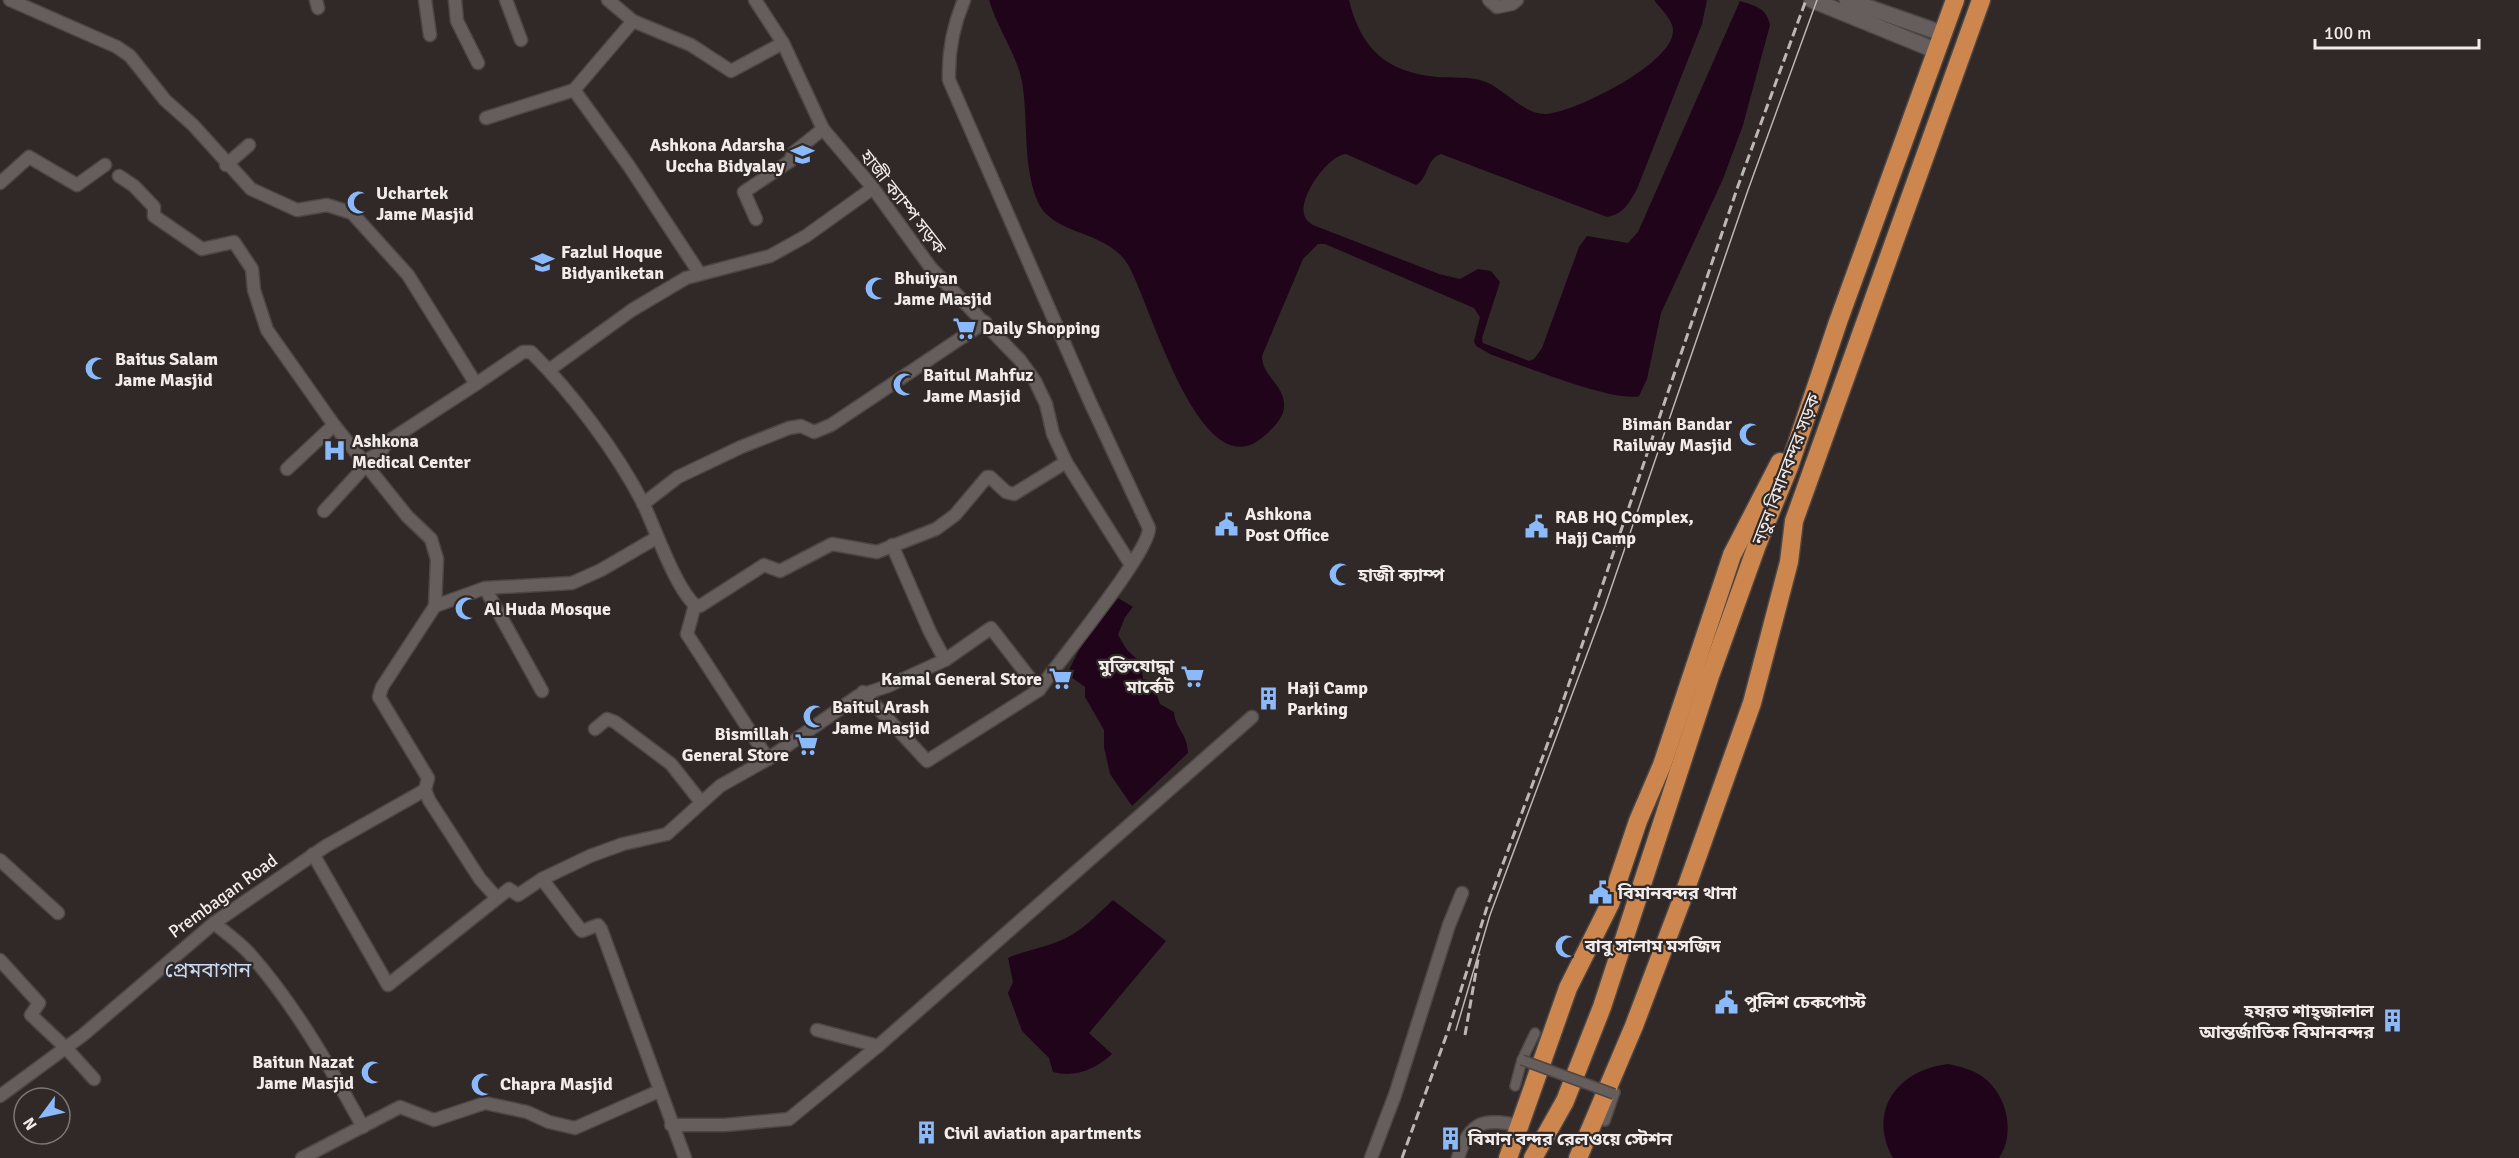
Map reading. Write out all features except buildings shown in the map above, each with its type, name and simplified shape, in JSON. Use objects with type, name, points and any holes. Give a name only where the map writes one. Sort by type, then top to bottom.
[{"type":"highway","name":"নতুন বিমানবন্দর সড়ক","points":[[1533,1158],[1564,1101],[1587,1046],[1756,545],[1789,467],[1838,322],[1955,0]]},
{"type":"highway","name":"নতুন বিমানবন্দর সড়ক","points":[[1578,1158],[1684,894],[1762,670],[1789,562],[1794,521],[1981,0]]},
{"type":"highway","name":"নতুন বিমানবন্দর সড়ক","points":[[1508,1158],[1568,988],[1610,904],[1638,821],[1662,765],[1732,555],[1785,452]]},
{"type":"street","points":[[10,0],[117,47],[130,56],[165,100],[193,125],[226,165],[251,189],[272,201],[297,210],[327,205],[352,213],[408,275],[476,384]]},
{"type":"street","points":[[425,0],[430,35]]},
{"type":"street","points":[[455,0],[457,21],[478,63]]},
{"type":"street","points":[[506,0],[521,40]]},
{"type":"street","points":[[608,0],[633,21],[691,45],[731,71],[783,43]]},
{"type":"street","name":"হাজী ক্যাম্প সড়ক","points":[[755,0],[783,43],[823,129],[873,188],[931,268],[1020,360],[1035,381],[1046,404],[1053,434],[1066,462],[1131,565]]},
{"type":"street","points":[[863,693],[927,761],[1039,690],[1131,565],[1149,535],[1146,519],[1090,402],[949,80],[948,60],[955,23],[964,0]]},
{"type":"street","points":[[1489,0],[1497,7],[1512,4],[1517,0]]},
{"type":"street","points":[[1812,0],[1937,51]]},
{"type":"street","points":[[1847,0],[1944,34]]},
{"type":"street","points":[[486,118],[574,90],[633,21]]},
{"type":"street","points":[[574,90],[630,166],[700,274]]},
{"type":"street","points":[[756,219],[744,192],[790,161],[793,153],[823,129]]},
{"type":"street","points":[[226,165],[249,145]]},
{"type":"street","points":[[0,183],[29,157],[78,185],[105,165]]},
{"type":"street","points":[[119,176],[134,186],[154,207],[154,216],[202,249],[234,242],[252,269],[254,290],[267,330],[334,426],[407,516],[431,539],[437,560],[435,606],[382,687],[379,697],[428,778],[425,790],[429,800],[480,879],[497,898]]},
{"type":"street","points":[[549,370],[632,310],[686,278],[770,256],[806,236],[873,188]]},
{"type":"street","points":[[643,504],[678,477],[741,447],[789,428],[801,426],[814,432],[831,425],[985,322]]},
{"type":"street","points":[[324,512],[366,463],[381,452],[387,442],[527,351],[549,370],[615,456],[643,504],[656,538],[695,605],[687,634],[768,759]]},
{"type":"street","points":[[287,469],[334,426]]},
{"type":"street","points":[[695,605],[700,606],[764,565],[780,571],[832,544],[873,553],[936,530],[955,515],[983,479],[990,477],[1005,492],[1014,494],[1066,462]]},
{"type":"street","points":[[435,606],[485,588],[572,583],[601,570],[656,538]]},
{"type":"street","points":[[892,545],[930,633],[945,660]]},
{"type":"street","points":[[485,588],[542,690]]},
{"type":"street","points":[[313,854],[388,985],[509,889],[518,895],[542,879],[623,843],[667,834],[720,786],[768,759],[799,735],[863,693],[888,686],[945,660],[991,628],[1039,690]]},
{"type":"street","points":[[671,1125],[724,1125],[789,1119],[878,1046],[1252,717]]},
{"type":"street","points":[[595,729],[607,718],[615,722],[671,764],[686,780],[701,802]]},
{"type":"street","name":"Prembagan Road","points":[[0,1096],[66,1047],[214,923],[313,854],[425,790]]},
{"type":"street","points":[[0,860],[58,913]]},
{"type":"street","points":[[542,879],[582,931],[593,925],[598,925],[601,929],[685,1158]]},
{"type":"street","points":[[1371,1158],[1395,1095],[1449,925],[1462,893]]},
{"type":"street","points":[[214,923],[248,952],[273,985],[310,1036],[363,1127]]},
{"type":"street","points":[[0,960],[39,1003],[32,1015],[66,1047],[94,1079]]},
{"type":"street","points":[[817,1030],[878,1046]]},
{"type":"street","points":[[1515,1086],[1522,1059],[1535,1034]]},
{"type":"street","points":[[1522,1059],[1614,1094]]},
{"type":"street","points":[[1605,1120],[1627,1066]]},
{"type":"street","points":[[303,1158],[400,1107],[434,1120],[485,1104],[527,1112],[549,1122],[575,1128],[659,1091]]},
{"type":"street","points":[[1458,1158],[1462,1143],[1477,1126],[1495,1119],[1520,1126]]},
{"type":"shaded area","points":[[989,0],[1349,0],[1354,17],[1369,45],[1390,63],[1403,70],[1419,74],[1480,80],[1530,111],[1546,114],[1599,96],[1641,71],[1658,57],[1669,43],[1673,30],[1669,18],[1654,0],[1707,0],[1702,24],[1637,189],[1622,211],[1613,216],[1607,217],[1441,154],[1432,160],[1423,178],[1416,185],[1346,154],[1331,161],[1310,188],[1304,214],[1313,225],[1439,274],[1460,279],[1478,269],[1491,271],[1500,282],[1482,338],[1483,343],[1529,361],[1534,359],[1542,348],[1579,247],[1587,236],[1628,243],[1638,232],[1740,1],[1763,11],[1770,25],[1743,125],[1723,179],[1661,313],[1647,379],[1639,396],[1627,397],[1589,389],[1492,355],[1476,346],[1474,341],[1480,317],[1474,308],[1325,244],[1318,244],[1303,259],[1262,356],[1265,369],[1281,391],[1284,409],[1277,423],[1263,437],[1240,447],[1218,438],[1198,415],[1179,383],[1127,263],[1106,244],[1054,220],[1044,212],[1037,200],[1028,159],[1021,76]]},
{"type":"shaded area","points":[[1118,598],[1133,607],[1125,617],[1118,635],[1127,650],[1141,663],[1143,679],[1152,681],[1160,704],[1174,712],[1186,740],[1188,753],[1132,806],[1110,774],[1104,747],[1104,730],[1085,697],[1085,687],[1067,674],[1083,642]]},
{"type":"shaded area","points":[[1113,900],[1166,941],[1089,1033],[1112,1054],[1085,1071],[1069,1074],[1053,1072],[1049,1058],[1022,1031],[1008,993],[1013,982],[1008,958],[1065,939],[1087,924]]},
{"type":"shaded area","points":[[1948,1064],[1979,1074],[1998,1093],[2008,1126],[2007,1138],[1999,1158],[1893,1158],[1886,1140],[1884,1124],[1886,1109],[1892,1095],[1915,1074]]},
{"type":"tram line","points":[[1456,1030],[1490,915],[1605,606],[1748,190],[1817,0]]},
{"type":"railway","points":[[1402,1158],[1448,1031],[1488,904],[1559,713],[1738,186],[1806,0]]},
{"type":"railway","points":[[1465,1035],[1479,954]]},
{"type":"place","name":"Ashkona Adarsha Uccha Bidyalay","points":[[803,155]]},
{"type":"place","name":"Uchartek Jame Masjid","points":[[358,203]]},
{"type":"place","name":"Fazlul Hoque Bidyaniketan","points":[[543,262]]},
{"type":"place","name":"Bhuiyan Jame Masjid","points":[[876,288]]},
{"type":"place","name":"Daily Shopping","points":[[964,328]]},
{"type":"place","name":"Baitus Salam Jame Masjid","points":[[97,369]]},
{"type":"place","name":"Baitul Mahfuz Jame Masjid","points":[[905,385]]},
{"type":"place","name":"Biman Bandar Railway Masjid","points":[[1750,434]]},
{"type":"place","name":"Ashkona Medical Center","points":[[334,451]]},
{"type":"place","name":"Ashkona Post Office","points":[[1227,524]]},
{"type":"place","name":"RAB HQ Complex, Hajj Camp","points":[[1537,527]]},
{"type":"place","name":"হাজী ক্যাম্প","points":[[1340,575]]},
{"type":"place","name":"Al Huda Mosque","points":[[466,609]]},
{"type":"place","name":"মুক্তিযোদ্ধা মার্কেট","points":[[1192,676]]},
{"type":"place","name":"Kamal General Store","points":[[1060,679]]},
{"type":"place","name":"Haji Camp Parking","points":[[1269,698]]},
{"type":"place","name":"Baitul Arash Jame Masjid","points":[[814,717]]},
{"type":"place","name":"Bismillah General Store","points":[[807,744]]},
{"type":"place","name":"বিমানবন্দর থানা","points":[[1600,893]]},
{"type":"place","name":"বাবু সালাম মসজিদ","points":[[1567,946]]},
{"type":"place","name":"পুলিশ চেকপোস্ট","points":[[1726,1002]]},
{"type":"place","name":"হযরত শাহ্‌জালাল আন্তর্জাতিক বিমানবন্দর","points":[[2392,1021]]},
{"type":"place","name":"Baitun Nazat Jame Masjid","points":[[372,1072]]},
{"type":"place","name":"Chapra Masjid","points":[[482,1084]]},
{"type":"place","name":"Civil aviation apartments","points":[[926,1133]]},
{"type":"place","name":"বিমান বন্দর রেলওয়ে স্টেশন","points":[[1450,1139]]},
{"type":"district","name":"প্রেমবাগান","points":[[208,970]]}]
